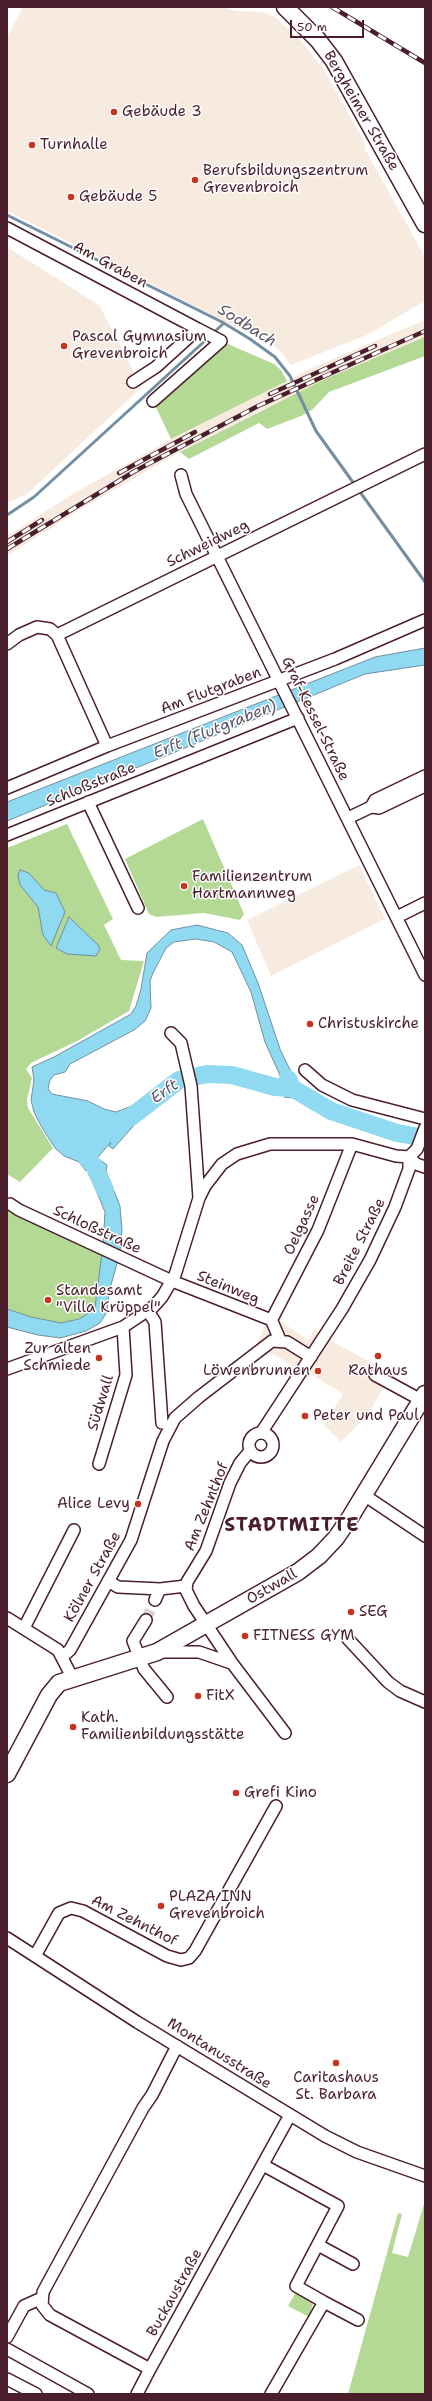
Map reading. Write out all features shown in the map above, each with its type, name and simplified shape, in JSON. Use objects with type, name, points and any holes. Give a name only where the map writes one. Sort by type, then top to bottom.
[{"type":"main road","name":"Bergheimer Straße","points":[[285,7],[318,40],[334,61],[425,224]]},
{"type":"main road","name":"Ostwall","points":[[9,1768],[48,1695],[57,1684],[72,1677],[140,1659],[157,1652],[313,1562],[336,1538],[364,1495],[423,1397]]},
{"type":"street","name":"Am Graben","points":[[7,228],[221,341],[153,401]]},
{"type":"street","points":[[133,382],[159,364],[198,329]]},
{"type":"street","name":"Schweidweg","points":[[57,635],[425,454]]},
{"type":"street","name":"Graf-Kessel-Straße","points":[[181,475],[186,494],[425,975]]},
{"type":"street","name":"Am Flutgraben","points":[[7,788],[107,746],[282,686],[425,620]]},
{"type":"street","points":[[7,644],[19,635],[37,627],[50,629],[57,635],[107,746]]},
{"type":"street","name":"Schloßstraße","points":[[7,835],[298,718]]},
{"type":"street","points":[[371,807],[375,800],[425,776]]},
{"type":"street","points":[[348,818],[371,807],[379,808],[425,786]]},
{"type":"street","points":[[88,802],[138,908]]},
{"type":"street","points":[[397,917],[425,903]]},
{"type":"street","points":[[171,1033],[181,1042],[191,1086],[199,1198]]},
{"type":"street","points":[[305,1070],[322,1085],[352,1100],[425,1119]]},
{"type":"street","points":[[409,1157],[418,1147],[425,1128]]},
{"type":"street","points":[[7,1369],[123,1326],[148,1311],[160,1300],[172,1281],[199,1198],[210,1179],[222,1164],[234,1155],[247,1150],[282,1144],[352,1144],[396,1156],[409,1157],[416,1164],[425,1167]]},
{"type":"street","name":"Oelgasse","points":[[272,1318],[321,1222],[352,1144]]},
{"type":"street","name":"Breite Straße","points":[[311,1357],[325,1336],[381,1239],[408,1173],[409,1157]]},
{"type":"street","name":"Schloßstraße","points":[[10,1204],[172,1281]]},
{"type":"street","name":"Steinweg","points":[[172,1281],[266,1319],[272,1318]]},
{"type":"street","points":[[148,1311],[155,1322],[162,1423]]},
{"type":"street","points":[[272,1318],[280,1340],[311,1357]]},
{"type":"street","name":"Südwall","points":[[98,1464],[115,1421],[126,1375],[123,1326]]},
{"type":"street","name":"Kölner Straße","points":[[63,1656],[70,1650],[128,1546],[138,1508],[163,1441],[175,1418],[272,1341],[280,1340]]},
{"type":"street","name":"Am Zehnthof","points":[[186,1586],[206,1551],[230,1483],[240,1463],[250,1451],[249,1440],[254,1434],[261,1433],[311,1357]]},
{"type":"street","points":[[375,1375],[423,1397]]},
{"type":"street","points":[[250,1451],[255,1456],[263,1457],[271,1451],[272,1439],[261,1433]]},
{"type":"street","points":[[364,1495],[425,1536]]},
{"type":"street","points":[[24,1628],[74,1530]]},
{"type":"street","points":[[108,1581],[118,1587],[160,1589],[186,1586],[190,1600],[206,1625],[232,1663],[285,1733]]},
{"type":"street","points":[[155,1600],[160,1589]]},
{"type":"street","points":[[7,1618],[54,1647],[63,1656],[72,1677]]},
{"type":"street","points":[[146,1620],[133,1641],[144,1669],[167,1697]]},
{"type":"street","points":[[348,1639],[366,1661],[392,1685],[425,1702]]},
{"type":"street","points":[[157,1652],[199,1652],[220,1657],[232,1663]]},
{"type":"street","name":"Am Zehnthof","points":[[36,1956],[60,1913],[71,1908],[83,1911],[167,1956],[179,1960],[188,1959],[195,1951],[276,1806]]},
{"type":"street","name":"Montanusstraße","points":[[7,1938],[177,2046],[290,2115],[347,2147],[425,2176]]},
{"type":"street","points":[[150,2369],[50,2315],[42,2305],[42,2298],[43,2292],[143,2108],[152,2095],[177,2046]]},
{"type":"street","name":"Buckaustraße","points":[[137,2394],[290,2115]]},
{"type":"street","points":[[263,2165],[338,2206],[296,2286],[358,2320]]},
{"type":"street","points":[[318,2245],[353,2264]]},
{"type":"street","points":[[7,2337],[24,2306],[42,2298]]},
{"type":"street","points":[[271,2394],[324,2302]]},
{"type":"street","points":[[7,2350],[88,2394]]},
{"type":"street","points":[[7,2379],[36,2394]]},
{"type":"shaded area","name":"Berufsbildungszentrum Grevenbroich","points":[[23,7],[224,7],[236,11],[263,12],[275,17],[302,42],[323,68],[365,143],[365,149],[425,257],[425,301],[367,335],[291,365],[279,350],[264,338],[232,325],[7,211],[7,38]]},
{"type":"shaded area","name":"Pascal Gymnasium Grevenbroich","points":[[7,247],[99,305],[142,387],[27,494],[7,503]]},
{"type":"shaded area","points":[[425,320],[425,337],[264,409],[180,452],[81,509],[7,556],[7,536],[71,495],[171,439],[316,366]]},
{"type":"shaded area","points":[[359,865],[385,919],[271,976],[247,920]]},
{"type":"shaded area","points":[[276,1318],[308,1340],[315,1329],[333,1342],[391,1373],[368,1415],[364,1413],[360,1422],[341,1442],[324,1425],[343,1394],[311,1374],[308,1379],[296,1371],[296,1368],[272,1353],[264,1355],[255,1347],[266,1324]]},
{"type":"green space","points":[[425,337],[425,356],[329,392],[313,409],[301,416],[267,429],[259,423],[189,459],[180,452],[323,380]]},
{"type":"green space","points":[[221,341],[274,364],[281,370],[287,381],[171,439],[153,401]]},
{"type":"green space","name":"Familienzentrum Hartmannweg","points":[[203,819],[244,914],[240,920],[204,913],[156,917],[149,914],[125,859]]},
{"type":"green space","points":[[67,824],[113,919],[104,925],[121,960],[144,961],[129,1011],[77,1041],[31,1063],[26,1069],[32,1078],[27,1100],[28,1108],[53,1148],[20,1182],[7,1174],[7,848]]},
{"type":"green space","points":[[7,1207],[54,1232],[102,1253],[95,1307],[91,1312],[79,1319],[61,1323],[31,1317],[7,1309]]},
{"type":"green space","points":[[425,2201],[425,2394],[348,2394],[398,2213],[402,2214],[392,2253],[408,2257]]},
{"type":"green space","points":[[296,2292],[313,2304],[309,2317],[288,2306]]},
{"type":"water","name":"Erft (Flutgraben)","points":[[425,648],[425,665],[365,674],[7,821],[7,802],[375,657]]},
{"type":"water","points":[[20,870],[29,873],[44,890],[56,893],[65,912],[51,946],[43,935],[38,907],[20,885],[18,875]]},
{"type":"water","points":[[69,917],[98,945],[100,949],[96,956],[67,954],[56,948]]},
{"type":"water","points":[[197,925],[228,933],[242,945],[258,983],[280,1049],[295,1080],[307,1090],[303,1099],[284,1097],[283,1082],[265,1042],[251,992],[232,952],[214,942],[196,939],[174,942],[166,948],[150,981],[151,1008],[145,1021],[134,1030],[70,1064],[65,1072],[54,1075],[50,1080],[48,1089],[52,1094],[88,1101],[104,1109],[116,1112],[137,1104],[142,1107],[143,1115],[113,1149],[109,1146],[111,1142],[86,1171],[79,1162],[64,1156],[55,1148],[41,1126],[34,1112],[31,1100],[34,1080],[32,1067],[54,1057],[131,1014],[136,1006],[141,989],[147,953],[171,930]]},
{"type":"water","points":[[100,1160],[107,1165],[106,1171],[120,1206],[122,1230],[120,1251],[103,1244],[105,1212],[89,1173]]},
{"type":"water","points":[[102,1253],[118,1260],[109,1292],[107,1312],[100,1323],[86,1331],[60,1338],[38,1335],[7,1327],[7,1309],[31,1317],[61,1323],[79,1319],[91,1312],[95,1307]]},
{"type":"waterway","name":"Sodbach","points":[[7,215],[222,322],[250,339],[275,357],[290,376],[316,431],[425,582]]},
{"type":"waterway","points":[[212,334],[224,323]]},
{"type":"waterway","points":[[7,515],[34,497],[208,338]]},
{"type":"waterway","name":"Erft","points":[[122,1120],[131,1117],[179,1080],[207,1074],[232,1075],[275,1087],[292,1088]]},
{"type":"waterway","name":"Erft","points":[[288,1079],[292,1088],[331,1111],[397,1133],[425,1138]]},
{"type":"waterway","points":[[76,1145],[94,1166],[105,1190]]},
{"type":"tunnel","points":[[146,1620],[155,1600]]},
{"type":"railway","points":[[332,7],[425,63]]},
{"type":"railway","points":[[7,549],[135,471],[258,406],[425,331]]},
{"type":"railway","points":[[270,394],[375,346]]},
{"type":"railway","points":[[119,473],[195,432]]},
{"type":"railway","points":[[7,542],[42,520]]},
{"type":"place","name":"Gebäude 3","points":[[114,112]]},
{"type":"place","name":"Turnhalle","points":[[32,145]]},
{"type":"place","name":"Berufsbildungszentrum Grevenbroich","points":[[195,180]]},
{"type":"place","name":"Gebäude 5","points":[[71,197]]},
{"type":"place","name":"Pascal Gymnasium Grevenbroich","points":[[64,346]]},
{"type":"place","name":"Familienzentrum Hartmannweg","points":[[184,886]]},
{"type":"place","name":"Christuskirche","points":[[310,1024]]},
{"type":"place","name":"Standesamt \"Villa Krüppel\"","points":[[48,1300]]},
{"type":"place","name":"Rathaus","points":[[378,1356]]},
{"type":"place","name":"Zur alten Schmiede","points":[[99,1358]]},
{"type":"place","name":"Löwenbrunnen","points":[[318,1371]]},
{"type":"place","name":"Peter und Paul","points":[[305,1416]]},
{"type":"place","name":"Alice Levy","points":[[138,1504]]},
{"type":"place","name":"SEG","points":[[351,1612]]},
{"type":"place","name":"FITNESS GYM","points":[[245,1636]]},
{"type":"place","name":"FitX","points":[[198,1696]]},
{"type":"place","name":"Kath. Familienbildungsstätte","points":[[73,1727]]},
{"type":"place","name":"Grefi Kino","points":[[236,1793]]},
{"type":"place","name":"PLAZA INN Grevenbroich","points":[[161,1906]]},
{"type":"place","name":"Caritashaus St. Barbara","points":[[336,2063]]},
{"type":"district","name":"STADTMITTE","points":[[292,1526]]}]
